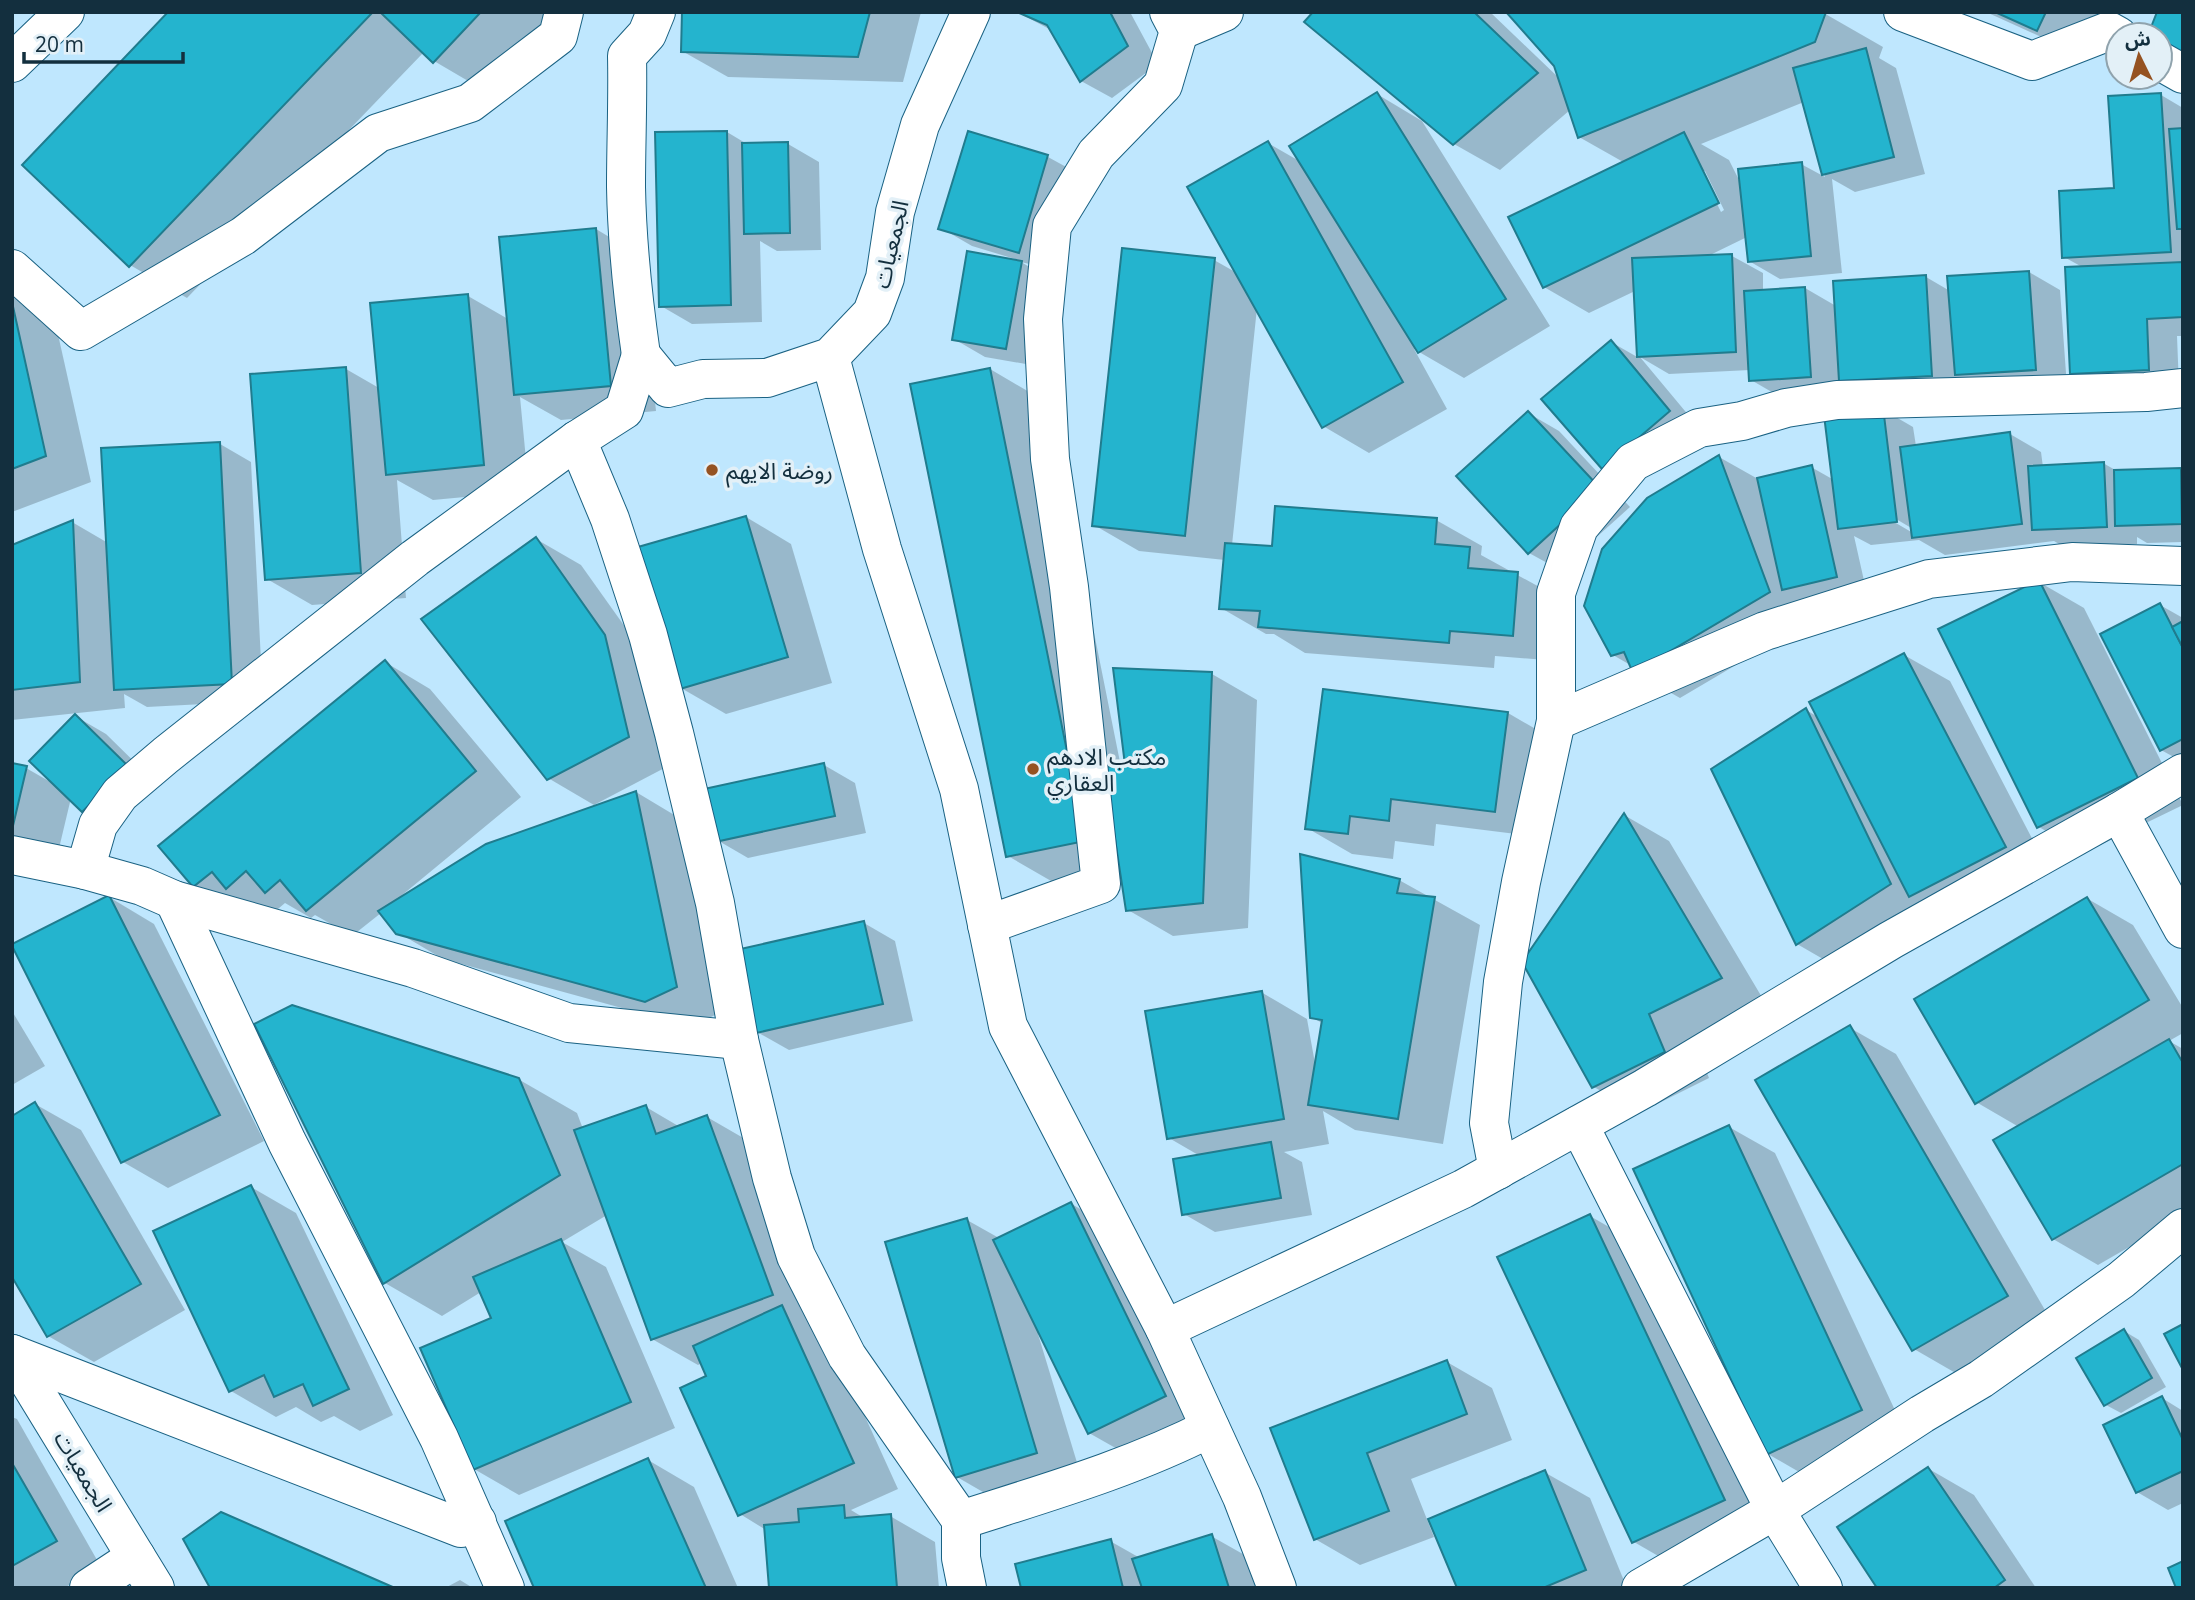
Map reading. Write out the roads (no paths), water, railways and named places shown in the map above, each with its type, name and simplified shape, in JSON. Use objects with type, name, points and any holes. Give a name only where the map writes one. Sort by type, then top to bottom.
[{"type":"street","points":[[12,63],[65,12]]},
{"type":"street","points":[[12,270],[81,331],[243,236],[378,133],[470,103],[558,36],[564,12]]},
{"type":"street","points":[[85,870],[99,825],[120,794],[415,558],[577,440],[624,410],[641,355],[630,276],[626,199],[627,56],[647,34],[656,12]]},
{"type":"street","name":"الجمعيات","points":[[641,355],[668,388],[703,379],[767,378],[830,357],[872,313],[885,278],[895,212],[920,125],[971,12]]},
{"type":"street","points":[[987,925],[1101,884],[1069,587],[1050,459],[1043,319],[1052,226],[1096,154],[1163,85],[1174,22],[1224,12]]},
{"type":"street","points":[[1903,12],[2032,61],[2104,31]]},
{"type":"street","points":[[830,357],[882,549],[959,789],[1008,1026],[1165,1329],[1242,1496],[1277,1588]]},
{"type":"street","points":[[1497,1170],[1489,1123],[1503,982],[1521,882],[1556,721],[1556,593],[1579,527],[1633,462],[1699,428],[1742,421],[1786,408],[1837,400],[2146,392],[2183,387]]},
{"type":"street","points":[[577,440],[610,519],[648,635],[715,903],[739,1040],[772,1178],[796,1256],[847,1356],[961,1520],[961,1558],[967,1588]]},
{"type":"street","points":[[1556,721],[1765,631],[1929,579],[2072,562],[2183,566]]},
{"type":"street","points":[[1165,1329],[1463,1189],[1646,1088],[1900,934],[2119,812],[2183,773]]},
{"type":"street","points":[[2119,812],[2183,929]]},
{"type":"street","points":[[12,855],[85,870],[142,886],[174,900],[413,968],[569,1023],[739,1040]]},
{"type":"street","points":[[174,900],[287,1142],[439,1438],[505,1588]]},
{"type":"street","points":[[1579,1125],[1775,1510],[1824,1588]]},
{"type":"street","points":[[1641,1588],[1775,1510],[1922,1414],[1981,1379],[2121,1280],[2183,1228]]},
{"type":"street","points":[[12,1354],[461,1528],[477,1522]]},
{"type":"street","name":"الجمعيات","points":[[12,1354],[145,1572]]},
{"type":"street","points":[[961,1520],[1090,1478],[1181,1443],[1210,1428]]},
{"type":"street","points":[[89,1588],[145,1572]]},
{"type":"place","name":"روضة الايهم","points":[[712,470]]},
{"type":"place","name":"مكتب الادهم العقاري","points":[[1033,769]]}]
